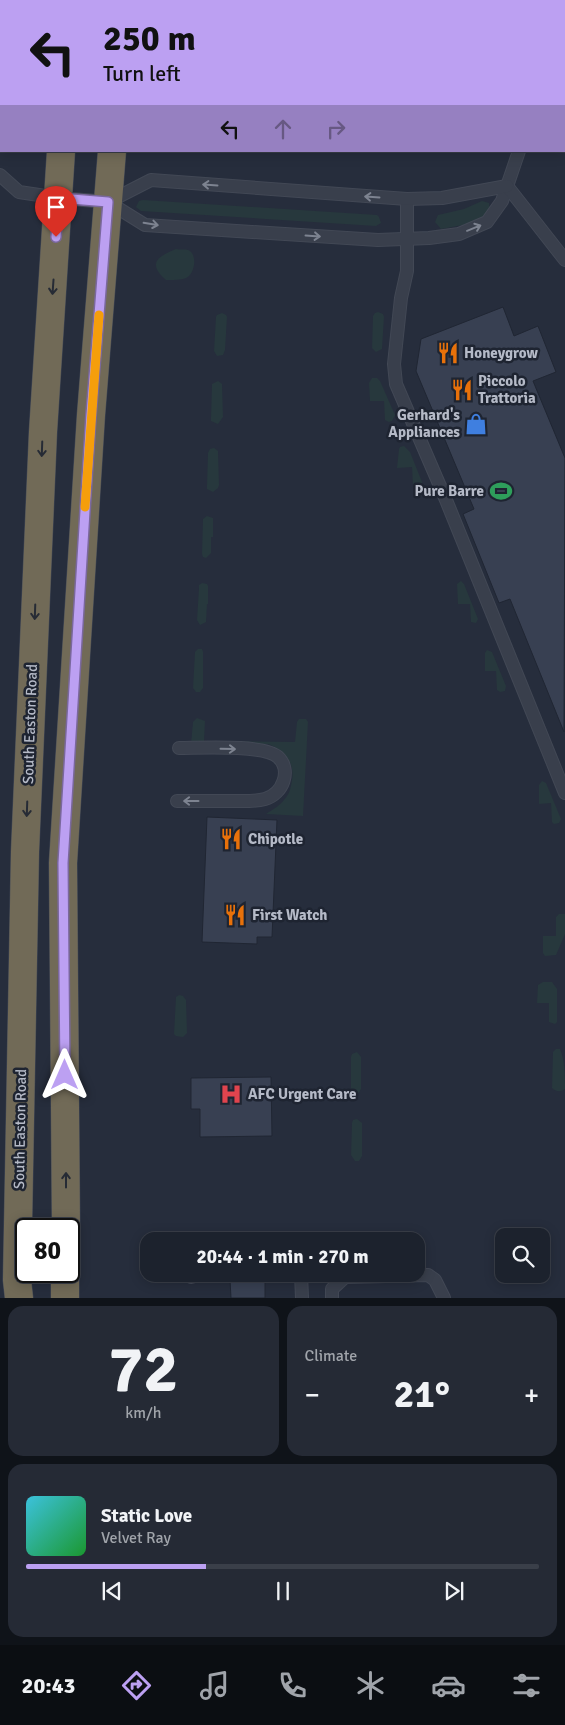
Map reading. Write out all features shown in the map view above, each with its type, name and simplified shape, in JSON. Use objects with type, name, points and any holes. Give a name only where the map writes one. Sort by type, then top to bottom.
[{"type":"highway","name":"South Easton Road","points":[[18,1298],[25,852],[43,432],[62,152]]},
{"type":"highway","points":[[66,1218],[63,863],[91,415],[112,152]]},
{"type":"highway","points":[[65,1298],[66,1283]]},
{"type":"lane","points":[[0,175],[19,192],[108,202],[146,224],[378,240],[407,239],[459,234],[487,222],[502,201],[519,152]]},
{"type":"lane","points":[[108,202],[151,180],[407,199],[442,198],[507,186]]},
{"type":"lane","points":[[507,186],[565,260]]},
{"type":"lane","points":[[407,199],[408,271],[401,298],[394,364],[396,384],[446,500],[565,792]]},
{"type":"lane","points":[[177,801],[264,800],[275,795],[281,788],[285,776],[283,763],[278,757],[261,749],[179,748]]},
{"type":"lane","points":[[332,1298],[332,1289],[345,1278],[428,1275],[435,1280],[444,1298]]},
{"type":"lane","points":[[301,1282],[302,1298]]},
{"type":"shaded area","points":[[139,201],[377,215],[381,223],[376,226],[141,211],[136,207]]},
{"type":"shaded area","points":[[482,201],[489,203],[490,211],[480,219],[441,229],[435,222],[438,215],[464,209]]},
{"type":"shaded area","points":[[176,249],[191,252],[194,260],[192,272],[186,278],[166,280],[157,270],[156,265],[159,258]]},
{"type":"shaded area","points":[[378,312],[383,314],[384,317],[382,349],[376,352],[372,348],[373,316]]},
{"type":"shaded area","points":[[222,313],[227,317],[225,350],[223,355],[217,356],[214,351],[216,317]]},
{"type":"shaded area","points":[[372,378],[377,378],[380,381],[395,415],[392,421],[385,420],[384,401],[370,401],[369,383]]},
{"type":"shaded area","points":[[218,381],[222,384],[223,417],[218,424],[211,421],[211,418],[212,384]]},
{"type":"shaded area","points":[[404,446],[410,452],[422,482],[422,485],[417,488],[413,486],[412,467],[397,468],[399,449]]},
{"type":"shaded area","points":[[214,448],[218,451],[219,485],[213,492],[207,489],[207,486],[208,453],[210,449]]},
{"type":"shaded area","points":[[207,516],[213,518],[213,537],[211,537],[211,553],[206,558],[202,554],[203,519]]},
{"type":"shaded area","points":[[461,581],[464,584],[478,619],[476,623],[471,622],[470,604],[458,604],[457,584]]},
{"type":"shaded area","points":[[202,583],[208,586],[208,604],[206,622],[200,625],[197,620],[199,585]]},
{"type":"shaded area","points":[[198,649],[202,649],[203,652],[203,688],[200,692],[196,692],[193,688],[195,652]]},
{"type":"shaded area","points":[[487,650],[492,652],[506,686],[505,691],[500,692],[497,690],[496,671],[485,671],[485,653]]},
{"type":"shaded area","points":[[197,718],[205,721],[204,741],[295,742],[297,722],[299,719],[306,719],[308,722],[303,816],[266,814],[283,801],[290,789],[292,768],[283,753],[268,744],[191,744],[193,722]]},
{"type":"shaded area","points":[[542,781],[546,783],[561,819],[559,823],[554,824],[552,822],[551,803],[539,804],[539,785]]},
{"type":"shaded area","points":[[559,914],[565,914],[565,934],[556,955],[545,956],[543,953],[543,936],[556,936],[556,917]]},
{"type":"shaded area","points":[[543,982],[552,982],[557,989],[557,1022],[555,1024],[549,1022],[549,1003],[537,1003],[538,985]]},
{"type":"shaded area","points":[[179,995],[183,996],[186,1000],[187,1033],[183,1037],[174,1034],[176,997]]},
{"type":"shaded area","points":[[556,1049],[560,1049],[563,1058],[565,1089],[560,1091],[552,1088],[553,1052]]},
{"type":"shaded area","points":[[357,1052],[361,1057],[361,1089],[358,1094],[352,1092],[351,1088],[351,1057],[352,1054]]},
{"type":"shaded area","points":[[357,1119],[362,1123],[362,1156],[359,1161],[355,1161],[351,1155],[352,1123],[353,1120]]},
{"type":"building","points":[[503,307],[514,336],[538,326],[556,372],[533,381],[565,458],[564,732],[510,599],[499,603],[463,514],[474,509],[416,371],[421,339]]},
{"type":"building","points":[[207,817],[277,820],[272,937],[257,937],[257,944],[202,942]]},
{"type":"building","name":"AFC Urgent Care","points":[[271,1077],[272,1136],[200,1137],[200,1109],[191,1109],[191,1078]]},
{"type":"building","points":[[230,1282],[265,1282],[265,1298],[231,1298]]},
{"type":"slow traffic","points":[[85,507],[99,315]]},
{"type":"place","name":"Honeygrow","points":[[448,353]]},
{"type":"place","name":"Piccolo Trattoria","points":[[462,390]]},
{"type":"place","name":"Gerhard's Appliances","points":[[476,424]]},
{"type":"place","name":"Pure Barre","points":[[501,491]]},
{"type":"place","name":"Chipotle","points":[[231,839]]},
{"type":"place","name":"First Watch","points":[[235,915]]},
{"type":"place","name":"AFC Urgent Care","points":[[231,1094]]},
{"type":"route","points":[[56,237],[59,198],[108,202],[91,415],[63,863],[65,1075]]}]
